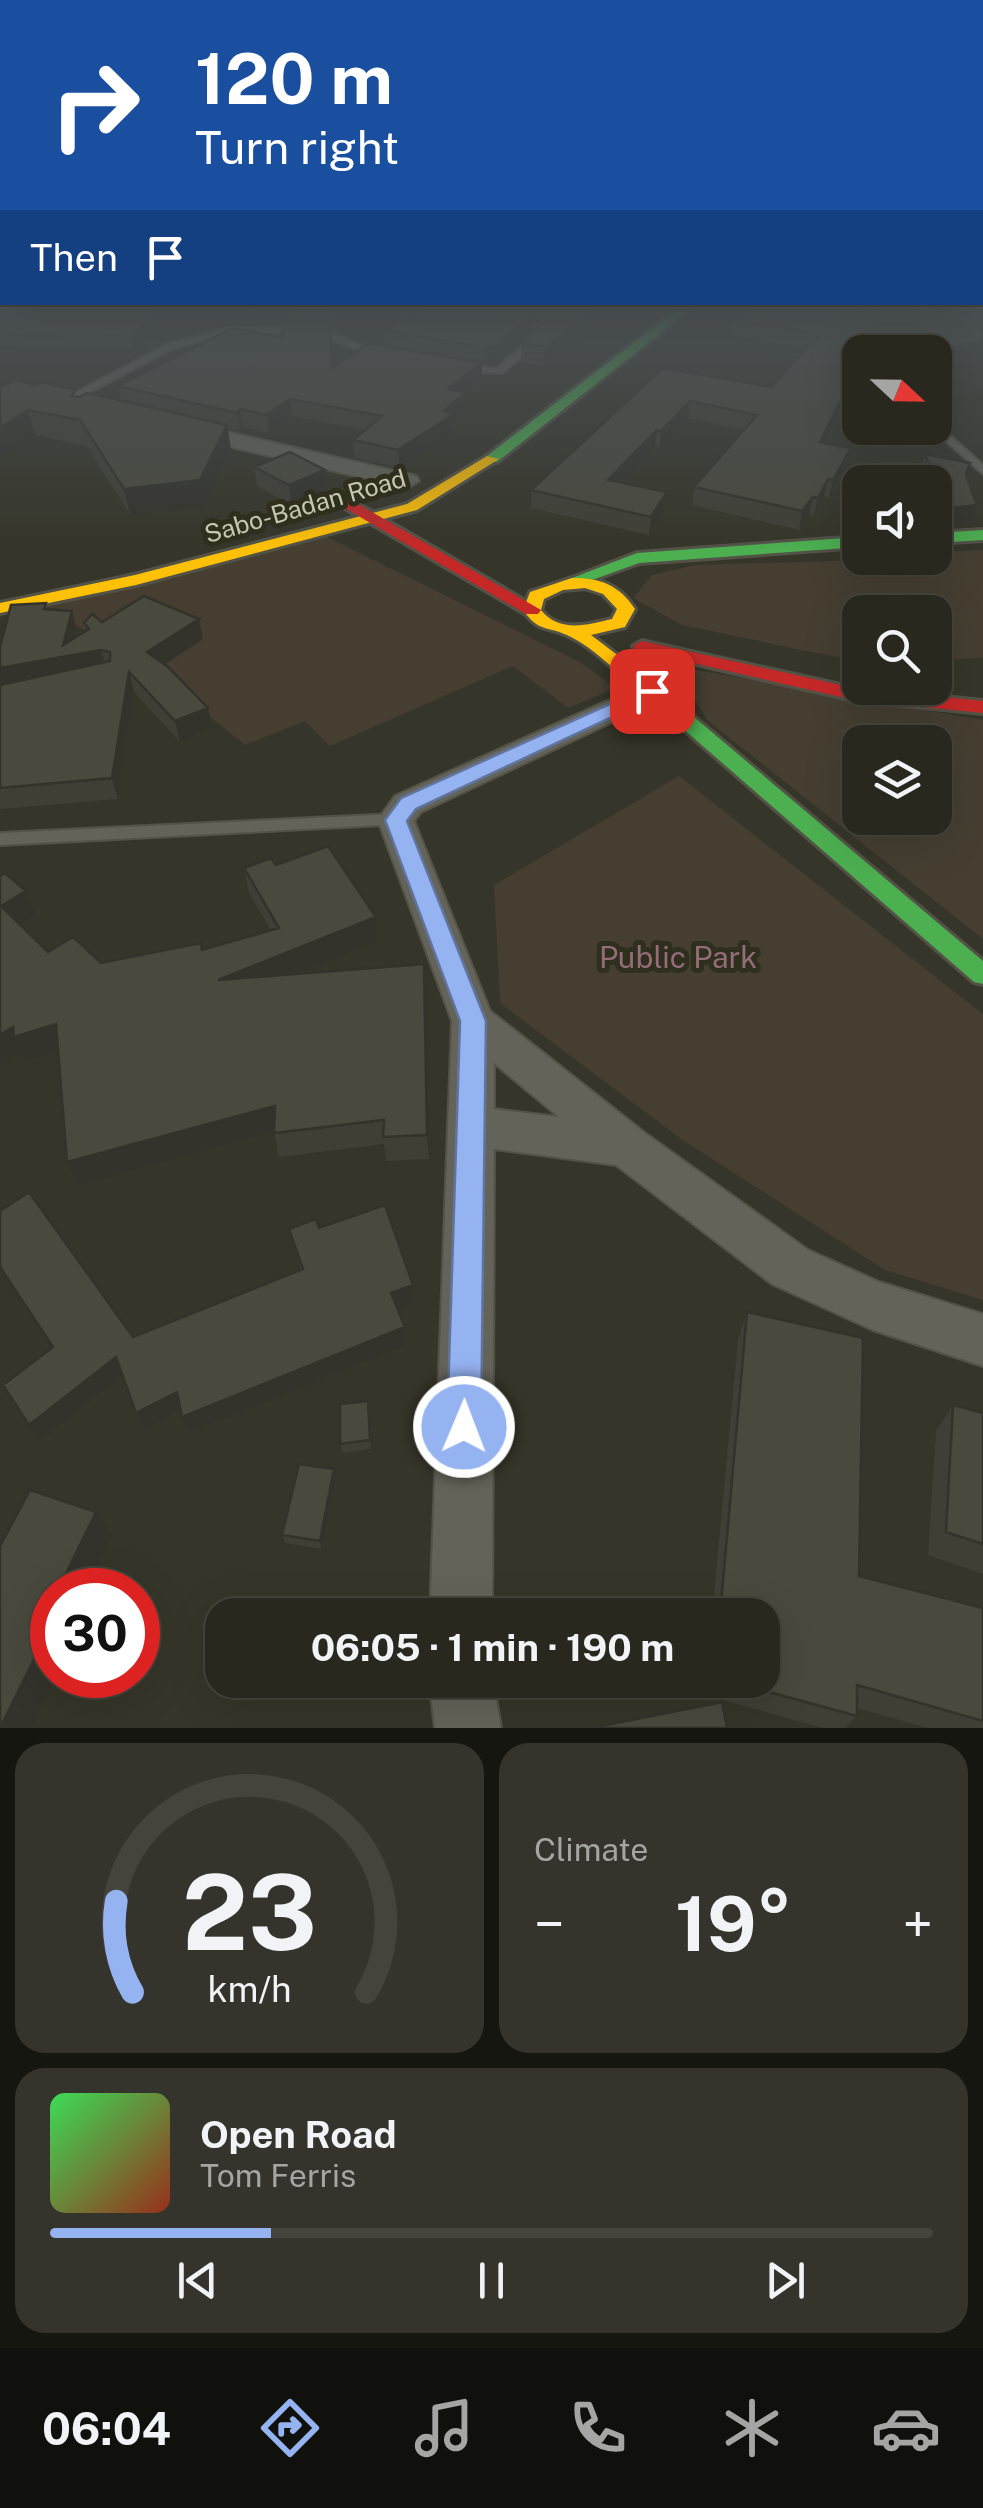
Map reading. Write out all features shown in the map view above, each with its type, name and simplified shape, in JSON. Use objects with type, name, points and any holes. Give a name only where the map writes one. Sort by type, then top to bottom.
[{"type":"main road","name":"Sabo-Badan Road","points":[[0,588],[348,504],[396,486],[474,442],[546,389]]},
{"type":"main road","name":"Sabo-Badan Road","points":[[0,608],[118,584],[412,507],[481,467],[583,389]]},
{"type":"main road","points":[[396,486],[412,507],[442,525]]},
{"type":"main road","points":[[348,504],[532,610],[552,628],[577,634],[652,691],[983,975]]},
{"type":"main road","points":[[952,537],[983,535]]},
{"type":"main road","points":[[532,610],[536,596],[560,577],[645,558],[842,543]]},
{"type":"main road","points":[[577,634],[627,611],[645,558]]},
{"type":"main road","points":[[520,569],[591,584],[627,611],[642,646],[701,717],[983,948]]},
{"type":"main road","points":[[642,646],[833,691],[898,702],[983,707]]},
{"type":"main road","points":[[751,646],[842,669]]},
{"type":"street","points":[[56,399],[102,410]]},
{"type":"street","points":[[160,424],[396,486]]},
{"type":"street","points":[[461,1598],[473,1021],[396,820],[408,804],[652,691]]},
{"type":"street","points":[[473,1021],[628,1147],[790,1267],[873,1305],[983,1340]]},
{"type":"street","points":[[469,1126],[628,1147]]},
{"type":"street","points":[[464,1698],[468,1728]]},
{"type":"lane","points":[[56,399],[78,389]]},
{"type":"lane","points":[[952,441],[983,471]]},
{"type":"lane","points":[[0,839],[396,820]]},
{"type":"green space","points":[[309,528],[578,661],[616,688],[568,708],[513,666],[330,746],[305,721],[245,745],[148,666],[27,598]]},
{"type":"green space","points":[[983,550],[983,658],[952,659],[952,595],[842,595],[842,658],[682,625],[633,598],[652,575],[695,565],[842,561],[842,575],[952,575],[952,551]]},
{"type":"green space","points":[[674,666],[842,695],[842,705],[897,705],[983,720],[983,939],[852,835],[952,835],[952,725],[842,725],[842,827],[708,721]]},
{"type":"green space","name":"Public Park","points":[[679,776],[983,1014],[983,1300],[885,1270],[684,1141],[500,1003],[494,885]]},
{"type":"building","points":[[0,389],[70,389],[76,390],[72,396],[88,393],[227,425],[200,480],[124,489],[80,420],[28,410],[0,428]]},
{"type":"building","points":[[130,389],[448,389],[466,392],[444,411],[454,414],[398,450],[353,440],[382,416],[290,399],[267,415],[240,409],[238,413]]},
{"type":"building","points":[[641,389],[842,389],[842,397],[820,442],[851,448],[833,480],[828,479],[818,498],[813,497],[802,511],[694,487],[757,415],[690,401],[608,480],[667,492],[651,517],[531,490]]},
{"type":"building","points":[[290,452],[325,470],[289,485],[254,467]]},
{"type":"building","points":[[925,454],[970,463],[966,474],[977,505],[952,508],[952,465],[929,465]]},
{"type":"building","points":[[144,596],[199,619],[147,652],[168,667],[208,708],[175,721],[129,672],[112,778],[0,788],[0,685],[110,661],[110,652],[101,650],[0,668],[0,647],[11,605],[46,603],[44,609],[72,611],[63,645],[89,629],[84,623],[92,614],[102,622]]},
{"type":"building","points":[[328,846],[376,917],[218,980],[424,964],[427,1135],[383,1137],[384,1120],[274,1133],[275,1106],[67,1162],[56,1024],[14,1037],[13,1027],[0,1035],[0,876],[5,873],[26,891],[1,906],[48,952],[73,937],[101,963],[201,943],[202,950],[279,928],[244,868],[271,858],[276,865]]},
{"type":"building","points":[[29,1192],[133,1337],[303,1269],[289,1229],[316,1219],[319,1228],[385,1205],[413,1285],[391,1293],[405,1327],[182,1417],[177,1392],[136,1413],[116,1357],[29,1425],[3,1385],[53,1347],[0,1267],[0,1211]]},
{"type":"building","points":[[747,1312],[863,1338],[859,1576],[983,1608],[983,1721],[857,1685],[857,1716],[780,1695],[780,1598],[722,1598]]},
{"type":"building","points":[[368,1401],[370,1440],[340,1444],[340,1404]]},
{"type":"building","points":[[953,1405],[983,1413],[983,1544],[946,1532]]},
{"type":"building","points":[[299,1464],[334,1469],[320,1541],[282,1535]]},
{"type":"building","points":[[30,1490],[96,1512],[69,1568],[30,1568],[30,1667],[0,1728],[0,1546]]},
{"type":"building","points":[[722,1702],[727,1728],[591,1728]]},
{"type":"traffic: fast","points":[[492,459],[582,389]]},
{"type":"traffic: fast","points":[[952,537],[983,535]]},
{"type":"traffic: fast","points":[[567,583],[637,558],[842,543]]},
{"type":"traffic: fast","points":[[642,683],[983,975]]},
{"type":"traffic: slow","points":[[0,608],[136,580],[412,507],[492,459]]},
{"type":"traffic: slow","points":[[577,633],[619,623],[626,609],[619,598],[598,585],[585,583],[559,586],[536,596],[532,610],[542,623],[577,633],[642,683]]},
{"type":"traffic: jam","points":[[348,504],[532,610]]},
{"type":"traffic: jam","points":[[642,646],[854,694],[983,707]]},
{"type":"route","points":[[464,1427],[473,1021],[396,820],[408,804],[652,691]]}]
